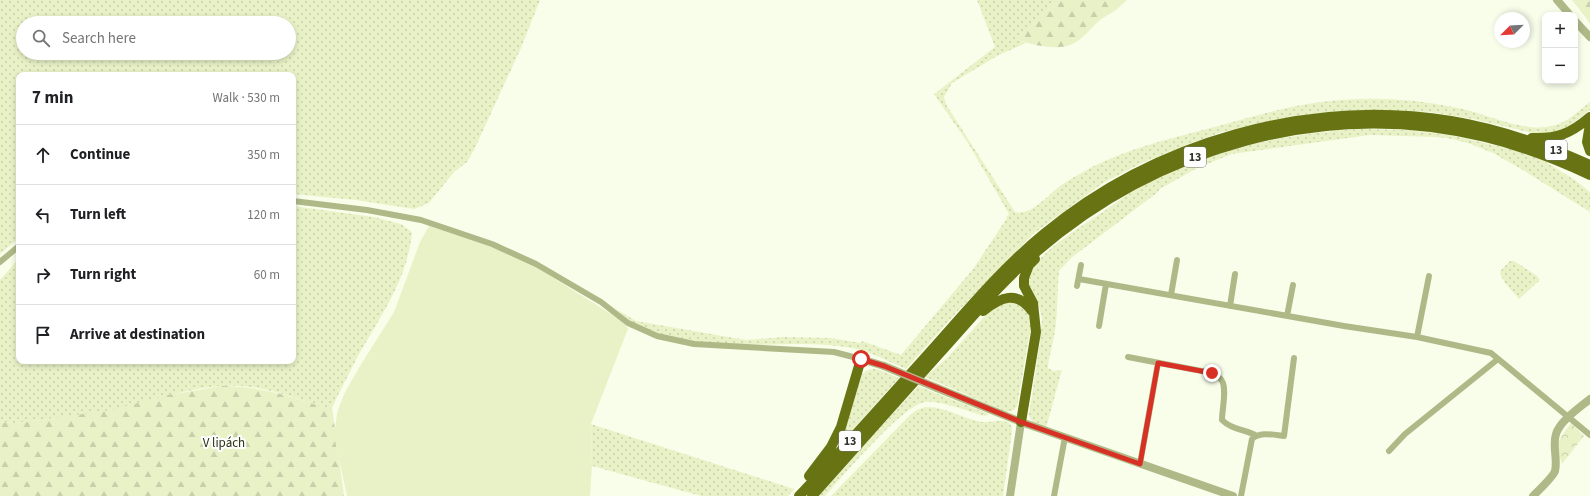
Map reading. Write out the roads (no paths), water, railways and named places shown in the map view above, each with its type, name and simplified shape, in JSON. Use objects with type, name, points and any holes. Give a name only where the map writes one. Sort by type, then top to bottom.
[{"type":"highway","name":"13","points":[[799,496],[1010,264],[1040,237],[1065,217],[1141,170],[1185,151],[1254,130],[1312,120],[1347,116],[1397,116],[1450,121],[1521,138],[1560,151],[1590,165]]},
{"type":"highway","points":[[1521,138],[1552,138],[1575,128],[1590,118]]},
{"type":"highway","name":"13","points":[[812,496],[995,292],[1033,254],[1070,224],[1130,186],[1188,159],[1234,144],[1279,133],[1314,128],[1365,124],[1396,124],[1484,137],[1537,152],[1590,174]]},
{"type":"highway","points":[[1590,124],[1587,142],[1590,151]]},
{"type":"highway","points":[[1021,422],[1036,332],[1033,303],[1024,286],[1024,278],[1029,265],[1051,245],[1091,214],[1115,199],[1130,186]]},
{"type":"highway","points":[[924,370],[941,358],[982,312],[1000,300],[1015,298],[1022,300],[1035,315]]},
{"type":"highway","points":[[795,496],[831,447],[841,427],[861,359]]},
{"type":"street","points":[[1557,0],[1567,12]]},
{"type":"street","points":[[1578,24],[1590,37]]},
{"type":"street","points":[[296,202],[367,210],[421,220],[492,244],[536,264],[601,302],[628,323],[658,336],[694,344],[834,352],[861,359],[884,366],[1021,422],[1233,496]]},
{"type":"street","points":[[0,262],[16,249]]},
{"type":"street","points":[[1171,295],[1177,260]]},
{"type":"street","points":[[1077,286],[1081,265]]},
{"type":"street","points":[[1230,306],[1235,274]]},
{"type":"street","points":[[1417,337],[1429,276]]},
{"type":"street","points":[[1079,279],[1287,316],[1417,337],[1491,353],[1590,435]]},
{"type":"street","points":[[1099,326],[1106,284]]},
{"type":"street","points":[[1287,316],[1293,285]]},
{"type":"street","points":[[1128,357],[1212,373],[1220,377],[1223,382],[1224,390],[1222,420],[1229,427],[1248,431],[1255,435],[1261,434],[1284,436],[1294,358]]},
{"type":"street","points":[[1389,451],[1405,434],[1498,359]]},
{"type":"street","points":[[1140,464],[1158,363]]},
{"type":"street","points":[[1532,496],[1555,473],[1556,460],[1554,447],[1556,434],[1568,417],[1590,399]]},
{"type":"street","points":[[1010,496],[1021,422]]},
{"type":"street","points":[[1241,496],[1250,445],[1255,435]]},
{"type":"street","points":[[1054,496],[1065,437]]},
{"type":"park label","name":"V lipách","points":[[224,442]]}]
